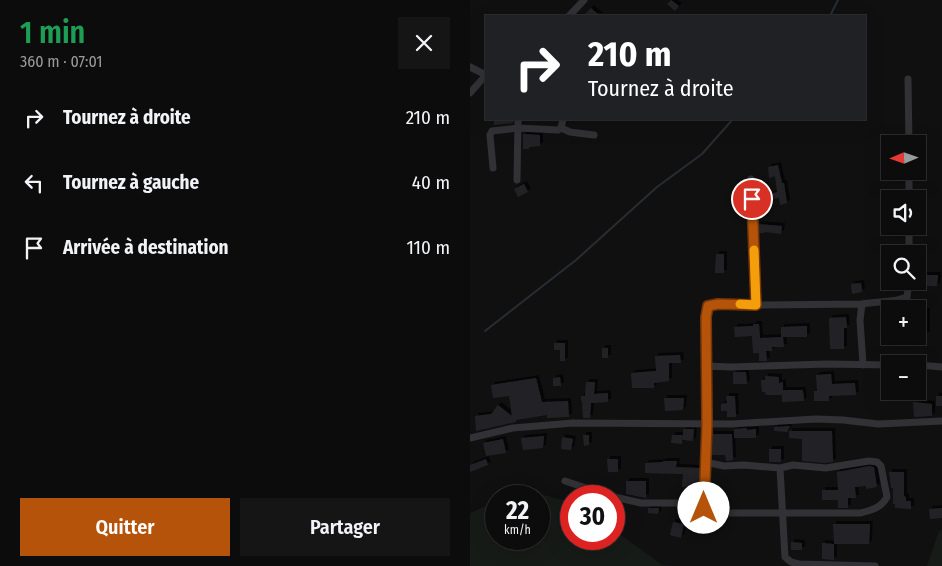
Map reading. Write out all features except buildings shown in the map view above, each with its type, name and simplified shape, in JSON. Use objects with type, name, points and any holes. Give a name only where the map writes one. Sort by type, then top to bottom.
[{"type":"street","points":[[570,15],[584,0]]},
{"type":"street","points":[[470,67],[485,74]]},
{"type":"street","points":[[470,93],[485,76]]},
{"type":"street","points":[[908,79],[909,135]]},
{"type":"street","points":[[517,180],[518,120]]},
{"type":"street","points":[[561,128],[563,120]]},
{"type":"street","points":[[493,168],[490,135],[492,131],[518,128],[558,130],[561,128],[570,132],[594,135]]},
{"type":"street","points":[[751,180],[756,305]]},
{"type":"street","points":[[706,462],[724,466],[744,465],[780,468],[793,465],[826,468],[869,461],[877,462],[881,466],[887,496],[883,504],[874,510],[860,513],[709,513],[704,508],[707,424],[706,317],[708,306],[718,304],[862,304],[877,301],[899,301],[906,297],[907,290]]},
{"type":"street","points":[[862,304],[860,320],[863,365]]},
{"type":"street","points":[[706,366],[881,365]]},
{"type":"street","points":[[926,365],[942,366]]},
{"type":"street","points":[[470,438],[513,428],[573,423],[707,424],[816,420],[878,424],[942,421]]},
{"type":"street","points":[[780,468],[785,557],[791,562],[800,564],[875,566]]},
{"type":"street","points":[[565,481],[577,485]]},
{"type":"street","points":[[625,500],[641,503],[704,503]]},
{"type":"shaded area","points":[[550,497],[560,499],[560,550],[625,550],[625,538],[662,565],[674,566],[470,566],[470,513],[485,507],[485,550],[550,550]]},
{"type":"shaded area","points":[[942,530],[942,566],[927,566],[939,531]]},
{"type":"waterway","points":[[830,15],[838,0]]},
{"type":"waterway","points":[[485,331],[576,260],[657,187],[702,154],[732,120]]},
{"type":"slow traffic","points":[[740,304],[756,305],[754,250]]},
{"type":"route","points":[[704,508],[707,424],[706,317],[708,306],[718,304],[756,305],[752,199]]}]
